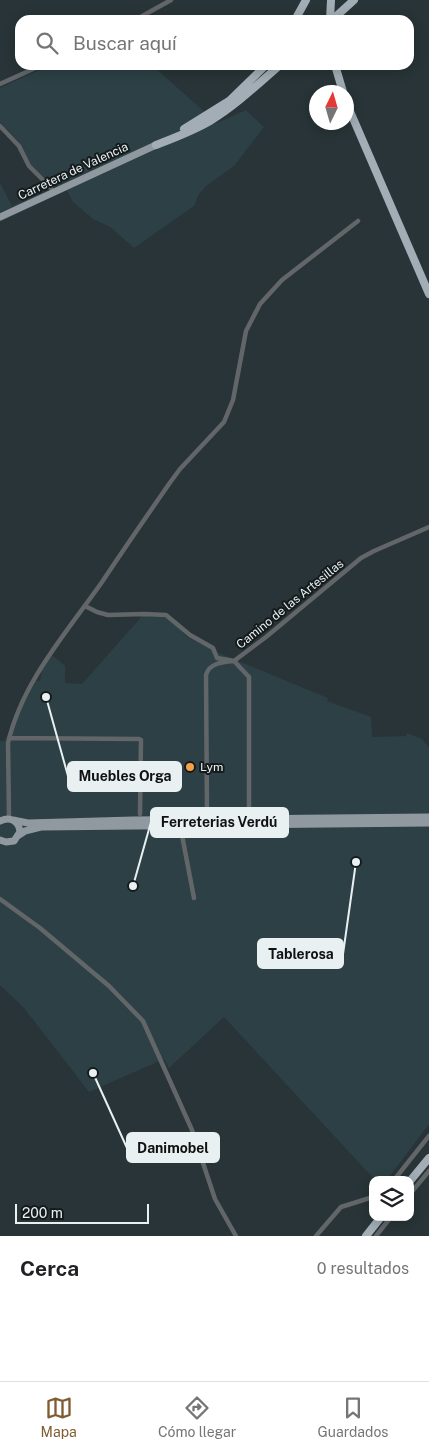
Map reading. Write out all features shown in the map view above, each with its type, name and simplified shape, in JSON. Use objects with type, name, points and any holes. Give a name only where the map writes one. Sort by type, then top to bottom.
[{"type":"highway","points":[[298,15],[306,0]]},
{"type":"highway","points":[[331,0],[331,15]]},
{"type":"highway","points":[[337,15],[354,0]]},
{"type":"highway","points":[[156,145],[229,101],[261,70]]},
{"type":"highway","points":[[156,145],[210,121],[240,100],[274,70]]},
{"type":"highway","points":[[336,70],[341,85]]},
{"type":"highway","points":[[354,121],[429,294]]},
{"type":"highway","points":[[414,1176],[429,1158]]},
{"type":"highway","points":[[366,1236],[378,1221]]},
{"type":"main road","name":"Carretera de Valencia","points":[[0,217],[156,145]]},
{"type":"main road","points":[[5,820],[28,823],[124,820],[429,817]]},
{"type":"main road","points":[[5,820],[20,828],[19,835]]},
{"type":"main road","points":[[0,840],[14,841],[26,831],[41,827],[429,823]]},
{"type":"street","points":[[144,15],[171,0]]},
{"type":"street","points":[[0,84],[31,70]]},
{"type":"street","points":[[0,126],[19,146],[29,166],[53,192]]},
{"type":"street","points":[[5,820],[10,738],[24,700],[43,665],[180,469],[224,422],[233,400],[246,331],[260,304],[282,280],[358,221]]},
{"type":"street","name":"Camino de las Artesillas","points":[[84,606],[96,612],[108,614],[166,615],[190,635],[209,645],[214,650],[217,658],[234,661],[266,638],[361,558],[429,527]]},
{"type":"street","points":[[207,813],[206,675],[208,668],[216,664],[234,661],[249,677],[249,813]]},
{"type":"street","points":[[10,738],[139,739],[140,814]]},
{"type":"street","points":[[181,830],[194,898]]},
{"type":"street","points":[[0,899],[40,928],[109,986],[143,1020],[195,1137],[215,1199],[236,1236]]},
{"type":"street","points":[[397,1176],[429,1136]]},
{"type":"street","points":[[414,1189],[429,1171]]},
{"type":"street","points":[[316,1236],[340,1207],[369,1198]]},
{"type":"street","points":[[376,1236],[388,1221]]},
{"type":"shaded area","points":[[39,70],[158,70],[217,123],[246,110],[264,127],[234,166],[206,186],[199,194],[194,206],[134,248],[110,227],[93,219],[73,202],[67,190],[0,222],[0,183],[12,206],[58,186],[57,183],[48,181],[39,174],[30,164],[19,142],[0,122],[0,88]]},
{"type":"shaded area","points":[[143,615],[169,618],[187,637],[219,653],[328,698],[327,701],[371,717],[372,737],[406,736],[407,733],[422,739],[429,748],[429,1124],[390,1176],[371,1176],[224,1017],[169,1068],[164,1059],[89,1092],[24,1008],[0,985],[0,741],[5,741],[21,703],[26,700],[36,681],[40,681],[42,669],[52,655],[65,666],[65,683],[82,684]]},
{"type":"place","name":"Muebles Orga","points":[[46,697]]},
{"type":"place","name":"Lym","points":[[190,767]]},
{"type":"place","name":"Tablerosa","points":[[356,862]]},
{"type":"place","name":"Ferreterias Verdú","points":[[133,886]]},
{"type":"place","name":"Danimobel","points":[[93,1073]]}]
